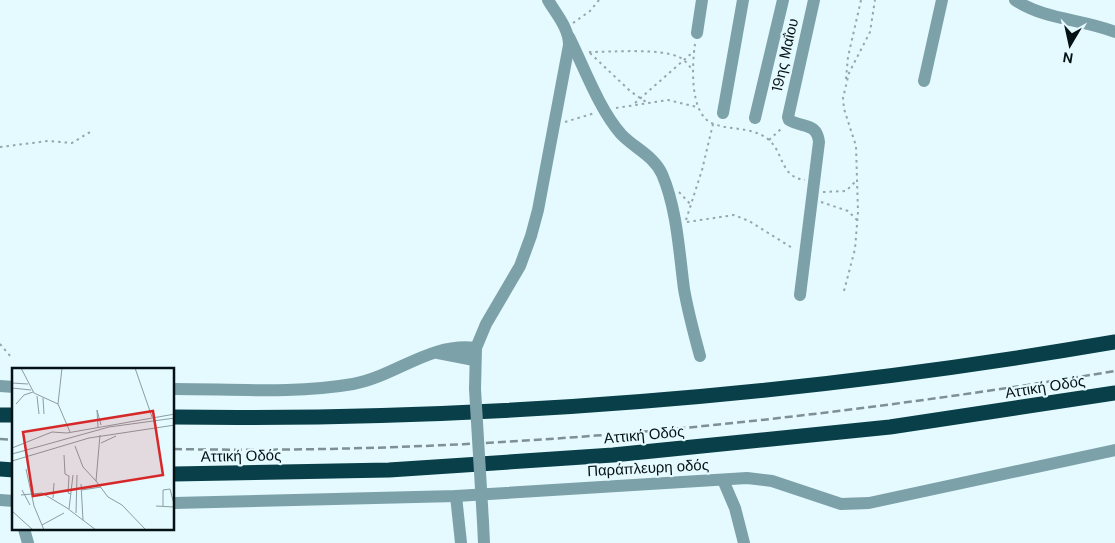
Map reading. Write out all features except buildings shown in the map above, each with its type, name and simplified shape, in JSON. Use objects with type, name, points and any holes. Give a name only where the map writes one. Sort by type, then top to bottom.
[{"type":"highway","points":[[175,417],[392,414],[572,406],[722,394],[883,376],[1115,342]]},
{"type":"highway","name":"Αττική Οδός","points":[[175,474],[389,470],[612,455],[890,427],[1115,394]]},
{"type":"street","points":[[548,0],[569,37],[582,52],[607,110],[621,134],[658,166],[665,182],[678,243],[689,317],[700,356]]},
{"type":"street","points":[[697,33],[702,0]]},
{"type":"street","points":[[723,113],[743,0]]},
{"type":"street","points":[[755,118],[783,0]]},
{"type":"street","name":"19ης Μαΐου","points":[[788,118],[814,0]]},
{"type":"street","points":[[924,81],[942,0]]},
{"type":"street","points":[[1022,2],[1046,15],[1094,24],[1115,32]]},
{"type":"street","points":[[484,543],[475,389],[475,354],[486,324],[526,252],[538,210],[569,37]]},
{"type":"street","points":[[788,118],[807,125],[818,135],[814,189],[800,295]]},
{"type":"street","points":[[175,388],[267,389],[336,386],[371,379],[421,357],[435,353],[475,354]]},
{"type":"street","name":"Παράπλευρη οδός","points":[[175,503],[456,496],[747,478],[772,481],[840,504],[869,503],[1115,450]]},
{"type":"street","points":[[722,480],[735,508],[744,543]]},
{"type":"street","points":[[456,496],[461,543]]},
{"type":"street","points":[[24,530],[28,543]]},
{"type":"path","points":[[569,37],[575,21],[590,11],[599,0]]},
{"type":"path","points":[[844,291],[855,249],[858,221],[854,135],[844,110],[845,83],[848,57],[861,0]]},
{"type":"path","points":[[845,83],[870,32],[875,0]]},
{"type":"path","points":[[697,33],[693,72],[698,107],[706,120],[713,124],[752,130],[769,140],[785,169],[792,176],[848,211],[858,221]]},
{"type":"path","points":[[633,104],[694,51]]},
{"type":"path","points":[[582,52],[648,52],[678,57],[693,72]]},
{"type":"path","points":[[582,52],[646,102]]},
{"type":"path","points":[[554,126],[607,110],[646,102],[668,100],[698,107]]},
{"type":"path","points":[[769,140],[788,118]]},
{"type":"path","points":[[713,124],[702,170],[685,222],[734,215],[749,221],[789,248],[805,251]]},
{"type":"path","points":[[0,147],[48,141],[72,143],[90,132]]},
{"type":"path","points":[[814,189],[834,194],[846,191],[857,180]]},
{"type":"path","points":[[0,344],[11,357]]},
{"type":"railway","points":[[175,449],[410,447],[646,431],[764,420],[881,406],[1115,371]]},
{"type":"railway","points":[[0,439],[12,440]]}]
